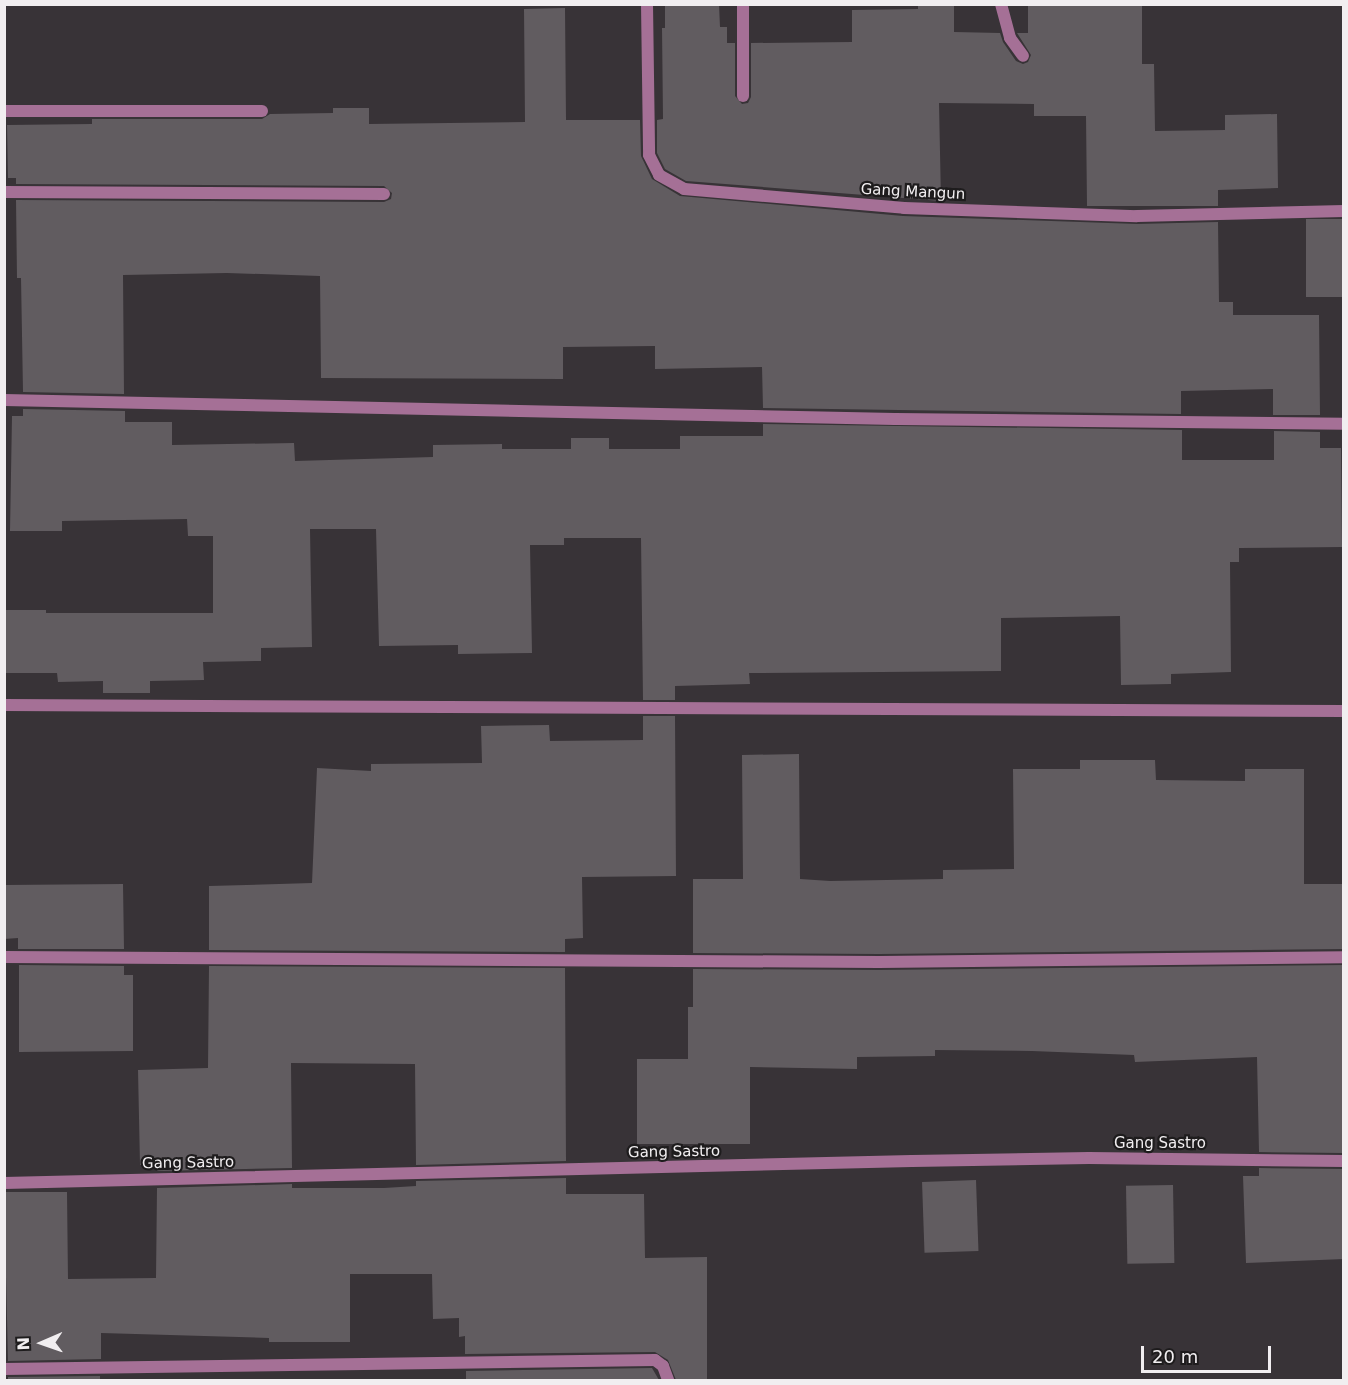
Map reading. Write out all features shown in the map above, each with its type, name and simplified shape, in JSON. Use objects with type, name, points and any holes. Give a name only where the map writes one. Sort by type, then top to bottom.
[{"type":"street","name":"Gang Mangun","points":[[647,4],[649,154],[659,175],[684,189],[904,208],[1137,216],[1344,211]]},
{"type":"street","points":[[743,4],[744,96]]},
{"type":"street","points":[[1001,4],[1010,38],[1023,56]]},
{"type":"street","points":[[4,111],[262,111]]},
{"type":"street","points":[[4,192],[384,194]]},
{"type":"street","points":[[4,400],[895,419],[1344,424]]},
{"type":"street","points":[[4,705],[1344,711]]},
{"type":"street","points":[[4,957],[879,962],[1344,957]]},
{"type":"street","name":"Gang Sastro","points":[[4,1183],[1089,1158],[1344,1161]]},
{"type":"street","points":[[4,1369],[655,1360],[663,1366],[668,1380]]},
{"type":"building","points":[[665,4],[719,4],[720,27],[727,27],[727,43],[735,43],[735,96],[742,104],[748,103],[751,97],[751,43],[852,42],[852,10],[918,9],[918,4],[954,4],[954,32],[1000,33],[1003,42],[1016,61],[1023,64],[1028,62],[1031,55],[1017,33],[1028,33],[1028,4],[1142,4],[1142,64],[1154,64],[1155,131],[1225,130],[1225,115],[1277,114],[1278,188],[1218,190],[1218,206],[1087,206],[1086,116],[1034,116],[1034,104],[939,103],[941,201],[686,181],[665,169],[657,153],[657,120],[663,119],[662,28],[665,28]]},
{"type":"building","points":[[565,8],[566,120],[640,120],[641,156],[652,179],[680,196],[903,216],[1137,224],[1218,222],[1219,302],[1233,302],[1233,315],[1319,315],[1320,415],[1273,415],[1273,389],[1181,391],[1181,414],[763,408],[762,367],[655,369],[655,346],[563,347],[563,379],[321,378],[320,276],[227,273],[123,275],[124,394],[23,392],[21,278],[17,278],[16,200],[384,202],[391,199],[392,193],[384,186],[16,184],[16,178],[8,178],[7,125],[92,124],[92,119],[262,119],[270,114],[333,113],[333,108],[369,108],[369,124],[525,122],[524,9]]},
{"type":"building","points":[[1306,219],[1344,219],[1344,297],[1306,297]]},
{"type":"building","points":[[23,409],[125,411],[125,422],[172,422],[172,445],[294,443],[295,461],[433,457],[433,445],[502,444],[502,449],[571,449],[571,438],[609,438],[609,449],[680,449],[680,436],[763,436],[763,424],[1182,430],[1182,460],[1274,460],[1274,431],[1320,432],[1320,448],[1341,448],[1342,547],[1239,548],[1239,562],[1230,562],[1231,672],[1171,674],[1171,684],[1121,685],[1120,616],[1001,618],[1001,671],[749,673],[750,684],[675,686],[675,700],[643,700],[641,538],[564,538],[564,545],[530,545],[532,653],[458,654],[458,645],[379,646],[376,529],[310,529],[312,647],[261,648],[261,661],[203,662],[204,680],[150,681],[150,693],[103,693],[103,681],[58,682],[57,673],[4,673],[4,610],[46,610],[46,613],[213,613],[213,536],[188,536],[187,519],[62,521],[62,531],[10,531],[12,416],[23,416]]},
{"type":"building","points":[[643,716],[675,716],[676,876],[582,877],[583,938],[565,939],[565,952],[209,950],[209,886],[312,883],[317,768],[371,771],[371,764],[482,763],[481,726],[549,725],[550,741],[643,740]]},
{"type":"building","points":[[799,754],[800,879],[830,881],[943,879],[943,870],[1014,869],[1013,769],[1080,769],[1080,760],[1155,760],[1156,780],[1245,781],[1245,769],[1304,769],[1304,884],[1344,884],[1344,949],[879,954],[693,953],[693,879],[743,879],[742,755]]},
{"type":"building","points":[[123,884],[124,949],[18,949],[18,938],[4,939],[4,885]]},
{"type":"building","points":[[19,965],[124,966],[124,975],[133,975],[133,1051],[19,1052]]},
{"type":"building","points":[[1344,965],[1344,1153],[1259,1152],[1257,1057],[1135,1062],[1134,1055],[1032,1051],[935,1050],[935,1056],[857,1057],[857,1069],[750,1067],[750,1144],[637,1144],[637,1059],[688,1059],[688,1007],[693,1007],[693,969],[879,970]]},
{"type":"building","points":[[209,966],[565,968],[566,1161],[416,1165],[415,1064],[291,1063],[292,1168],[157,1171],[158,1164],[140,1165],[138,1070],[208,1068]]},
{"type":"building","points":[[1259,1168],[1344,1169],[1344,1259],[1246,1263],[1243,1176],[1259,1176]]},
{"type":"building","points":[[566,1178],[566,1194],[644,1194],[645,1258],[707,1257],[707,1380],[676,1380],[668,1360],[655,1352],[465,1354],[465,1336],[459,1337],[459,1318],[433,1319],[432,1274],[350,1274],[350,1342],[269,1342],[269,1338],[101,1333],[101,1359],[8,1361],[4,1192],[67,1192],[68,1279],[156,1278],[157,1188],[292,1184],[292,1188],[384,1188],[416,1186],[416,1181]]},
{"type":"building","points":[[976,1180],[978,1251],[925,1253],[922,1182]]},
{"type":"building","points":[[1173,1185],[1174,1263],[1127,1264],[1126,1186]]},
{"type":"building","points":[[652,1368],[659,1380],[466,1380],[466,1371]]},
{"type":"building","points":[[100,1376],[100,1380],[8,1380],[8,1377]]}]
